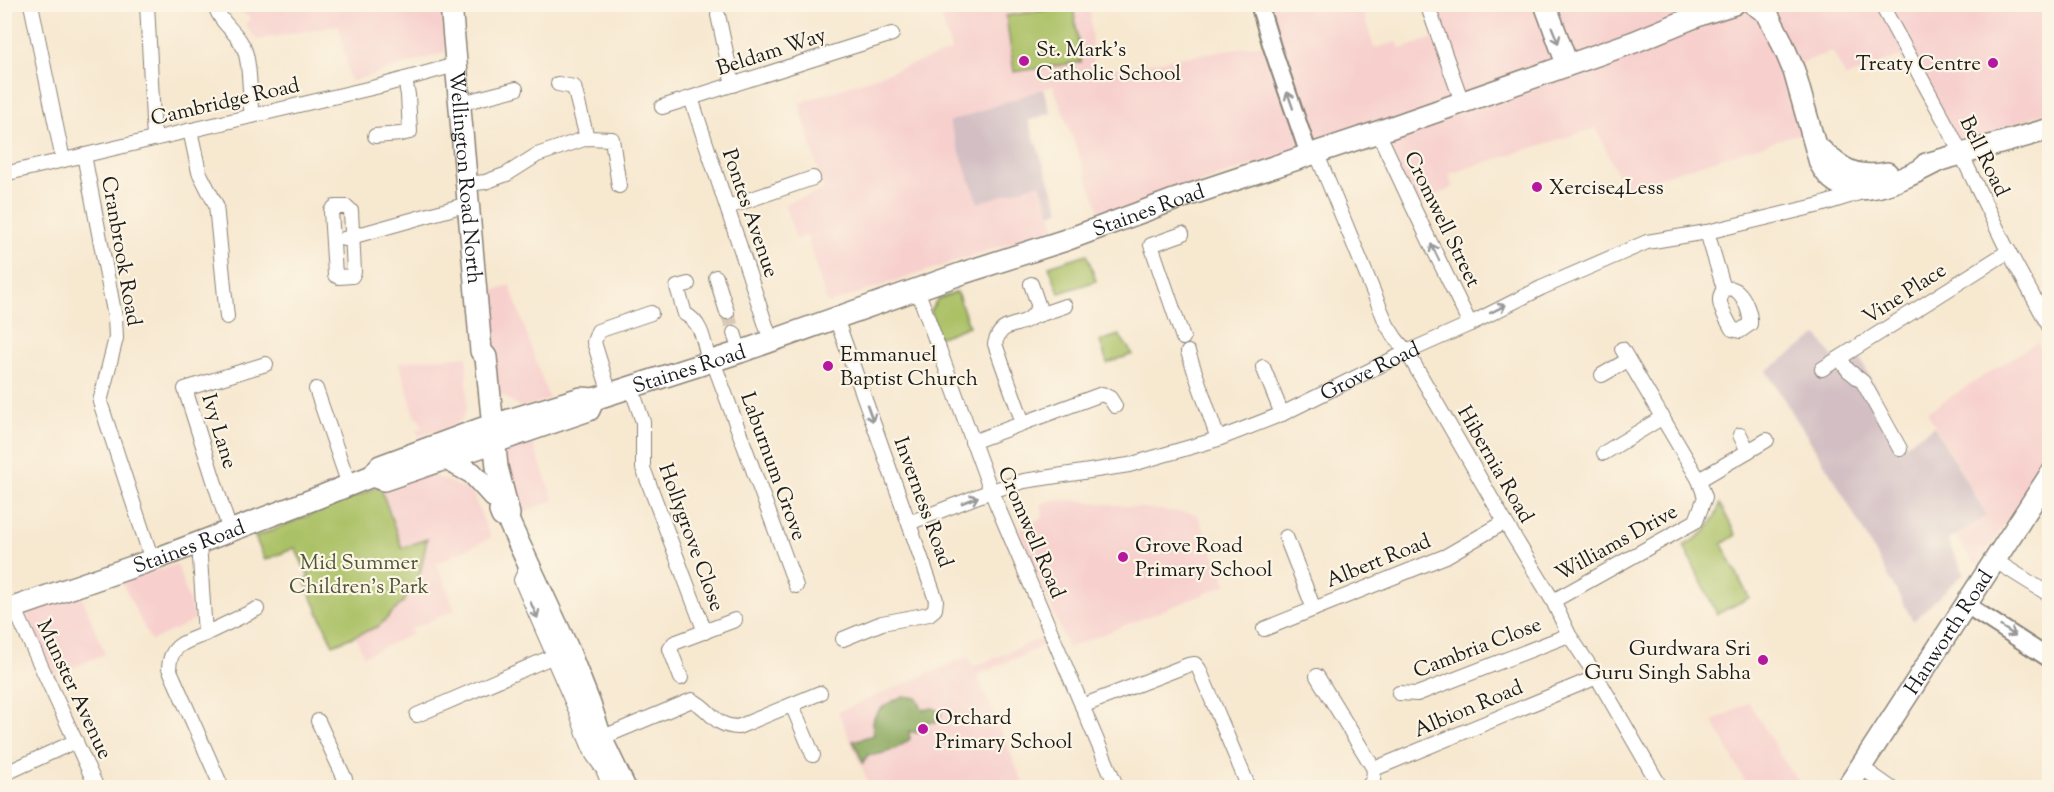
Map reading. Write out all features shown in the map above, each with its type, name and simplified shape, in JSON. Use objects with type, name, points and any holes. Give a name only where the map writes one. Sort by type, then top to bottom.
[{"type":"main road","name":"Wellington Road North","points":[[451,4],[481,351],[486,357],[489,392],[487,437]]},
{"type":"main road","points":[[1545,4],[1568,64]]},
{"type":"main road","name":"Staines Road","points":[[374,473],[384,480],[448,460],[519,416],[581,398],[598,400],[631,387],[711,362],[737,342],[771,340],[836,318],[1066,240],[1171,201],[1378,132],[1634,42],[1710,9],[1734,4]]},
{"type":"main road","points":[[1754,4],[1762,8],[1772,19],[1794,71],[1826,174],[1839,185],[1857,189],[1881,186],[1938,161]]},
{"type":"main road","points":[[1780,4],[1786,23],[1794,71]]},
{"type":"main road","points":[[1815,143],[1837,165],[1852,173],[1869,176],[1938,161],[2049,129]]},
{"type":"main road","name":"Wellington Road North","points":[[481,351],[476,358],[487,437],[497,467],[509,514],[508,519]]},
{"type":"main road","points":[[489,392],[506,410],[519,416]]},
{"type":"main road","points":[[598,400],[487,437],[487,476],[502,516],[508,519],[528,565],[561,653],[591,707],[617,785]]},
{"type":"main road","name":"Staines Road","points":[[9,609],[199,543],[349,485],[374,473],[380,466],[487,437]]},
{"type":"main road","points":[[448,460],[472,473],[494,497]]},
{"type":"main road","name":"Hanworth Road","points":[[1848,788],[2049,475]]},
{"type":"street","points":[[31,4],[63,160]]},
{"type":"street","points":[[147,4],[154,139]]},
{"type":"street","points":[[215,4],[216,10],[239,38],[246,52],[252,116]]},
{"type":"street","points":[[1259,4],[1272,47],[1313,154]]},
{"type":"street","points":[[1426,4],[1462,102]]},
{"type":"street","points":[[717,10],[733,85]]},
{"type":"street","name":"Bell Road","points":[[1884,10],[1961,154],[2008,251],[2049,328]]},
{"type":"street","name":"Beldam Way","points":[[662,107],[892,34]]},
{"type":"street","name":"Cambridge Road","points":[[4,174],[380,87],[455,65]]},
{"type":"street","points":[[375,136],[401,135],[411,132],[405,79]]},
{"type":"street","points":[[558,84],[574,87],[587,138]]},
{"type":"street","points":[[458,104],[516,89]]},
{"type":"street","name":"Pontes Avenue","points":[[691,98],[771,340]]},
{"type":"street","points":[[190,130],[199,172],[216,206],[227,317]]},
{"type":"street","name":"Cromwell Street","points":[[1378,132],[1470,324]]},
{"type":"street","points":[[333,242],[468,194],[485,182],[507,174],[537,155],[587,138],[612,139],[619,186]]},
{"type":"street","name":"Hibernia Road","points":[[1313,154],[1387,325],[1407,352],[1553,601],[1569,635],[1597,677],[1661,788]]},
{"type":"street","name":"Cranbrook Road","points":[[84,155],[115,317],[116,338],[100,402],[152,560]]},
{"type":"street","points":[[728,207],[813,178]]},
{"type":"street","points":[[1824,204],[1839,185]]},
{"type":"street","name":"Grove Road","points":[[909,524],[991,491],[1024,481],[1129,465],[1218,440],[1282,414],[1541,288],[1647,242],[1707,232],[1824,204],[1881,186]]},
{"type":"street","points":[[335,207],[347,207],[351,211],[352,236],[354,272],[352,276],[339,277],[335,275],[331,211],[335,207]]},
{"type":"street","points":[[1707,232],[1724,289]]},
{"type":"street","points":[[1182,234],[1151,245],[1183,338]]},
{"type":"street","name":"Vine Place","points":[[1822,369],[2008,251]]},
{"type":"street","points":[[716,277],[727,312]]},
{"type":"street","name":"Laburnum Grove","points":[[688,284],[677,287],[685,314],[699,325],[796,586]]},
{"type":"street","points":[[1030,318],[1039,307],[1031,284]]},
{"type":"street","name":"Cromwell Road","points":[[918,289],[991,491],[1117,788]]},
{"type":"street","points":[[1023,423],[994,344],[997,335],[1005,327],[1065,306]]},
{"type":"street","points":[[598,400],[594,342],[598,331],[651,313]]},
{"type":"street","name":"Inverness Road","points":[[836,318],[936,600],[935,609],[929,614],[882,623],[843,639]]},
{"type":"street","points":[[1188,352],[1218,440]]},
{"type":"street","name":"Williams Drive","points":[[1553,601],[1696,521],[1705,497],[1699,480],[1625,354],[1602,375]]},
{"type":"street","points":[[1840,358],[1848,370],[1863,382],[1900,449]]},
{"type":"street","name":"Ivy Lane","points":[[230,531],[185,389],[267,364]]},
{"type":"street","points":[[1263,367],[1282,414]]},
{"type":"street","name":"Hollygrove Close","points":[[631,387],[643,422],[643,468],[705,632]]},
{"type":"street","points":[[316,389],[349,485]]},
{"type":"street","points":[[972,442],[1102,394],[1110,398],[1115,406]]},
{"type":"street","points":[[1604,453],[1622,450],[1663,417]]},
{"type":"street","points":[[1740,435],[1748,451]]},
{"type":"street","points":[[1699,480],[1767,440]]},
{"type":"street","name":"Albert Road","points":[[1264,629],[1446,556],[1505,522]]},
{"type":"street","points":[[1287,537],[1314,609]]},
{"type":"street","points":[[199,543],[205,634]]},
{"type":"street","points":[[1994,560],[2049,595]]},
{"type":"street","points":[[1965,604],[2049,659]]},
{"type":"street","name":"Munster Avenue","points":[[9,609],[76,741],[97,788]]},
{"type":"street","points":[[222,788],[169,668],[170,656],[178,646],[257,609]]},
{"type":"street","name":"Hollygrove Close","points":[[681,678],[670,649],[674,643],[735,620]]},
{"type":"street","name":"Cambria Close","points":[[1399,693],[1418,694],[1569,635]]},
{"type":"street","points":[[417,715],[561,653]]},
{"type":"street","points":[[561,653],[556,666],[584,734],[593,755],[617,785]]},
{"type":"street","points":[[1082,706],[1195,664],[1249,788]]},
{"type":"street","points":[[1317,676],[1374,770],[1373,781],[1366,788]]},
{"type":"street","name":"Albion Road","points":[[1374,770],[1597,677]]},
{"type":"street","points":[[601,738],[692,700],[700,704],[719,723],[738,726],[820,693]]},
{"type":"street","points":[[792,705],[813,755]]},
{"type":"street","points":[[318,721],[345,779],[343,785],[338,788]]},
{"type":"street","points":[[4,774],[76,741]]},
{"type":"street","points":[[1861,767],[1892,788]]},
{"type":"shaded area","points":[[225,5],[441,5],[446,52],[350,82],[339,25],[257,40],[245,24],[250,18],[236,9],[230,12]]},
{"type":"shaded area","points":[[938,5],[1090,5],[1095,72],[1275,42],[1264,5],[1361,5],[1374,48],[1397,42],[1401,49],[1443,35],[1435,15],[1466,5],[2049,5],[2049,111],[1981,137],[1961,141],[1941,130],[1901,56],[1846,77],[1832,51],[1781,71],[1804,132],[1663,176],[1625,191],[1596,128],[1449,174],[1453,187],[1415,206],[1374,123],[1102,217],[1053,86],[950,122],[1040,183],[1056,228],[827,304],[807,236],[796,239],[784,204],[824,190],[799,103],[951,51]]},
{"type":"shaded area","points":[[1043,89],[1051,113],[1028,121],[1060,210],[1051,214],[1040,183],[978,203],[949,122]]},
{"type":"shaded area","points":[[510,285],[549,399],[522,408],[495,391],[486,293]]},
{"type":"shaded area","points":[[1818,335],[1833,358],[1854,346],[1904,445],[1934,426],[1987,516],[1947,541],[1964,573],[1913,621],[1836,482],[1766,371]]},
{"type":"shaded area","points":[[2037,342],[2049,365],[2049,454],[1980,564],[1974,563],[1955,535],[1987,515],[1927,412]]},
{"type":"shaded area","points":[[467,356],[467,408],[462,420],[453,426],[419,437],[416,430],[422,427],[419,418],[416,419],[399,363]]},
{"type":"shaded area","points":[[529,434],[554,500],[515,516],[500,445]]},
{"type":"shaded area","points":[[426,472],[472,492],[491,538],[437,563],[455,610],[411,629],[411,635],[364,656],[355,635],[379,626],[420,574],[427,539],[402,548],[380,486]]},
{"type":"shaded area","name":"Grove Road Primary School","points":[[1052,500],[1072,500],[1197,514],[1227,585],[1068,648],[1018,529],[1043,517],[1041,504]]},
{"type":"shaded area","points":[[177,564],[195,620],[151,641],[121,581]]},
{"type":"shaded area","points":[[81,594],[105,654],[54,676],[26,614]]},
{"type":"shaded area","name":"Orchard Primary School","points":[[1041,638],[1048,642],[1044,646],[977,675],[1025,787],[870,787],[838,712],[969,656],[973,667]]},
{"type":"shaded area","points":[[1749,702],[1784,761],[1798,780],[1809,787],[1748,787],[1713,721]]},
{"type":"green space","points":[[1073,6],[1081,62],[1014,72],[1006,16]]},
{"type":"green space","points":[[1087,254],[1096,281],[1059,293],[1049,266]]},
{"type":"green space","points":[[957,292],[969,326],[938,338],[930,310],[938,299]]},
{"type":"green space","points":[[1119,335],[1133,354],[1107,363],[1100,341]]},
{"type":"green space","name":"Mid Summer Children's Park","points":[[380,486],[402,548],[427,539],[420,574],[403,602],[379,626],[333,645],[304,580],[309,577],[295,548],[265,560],[255,537]]},
{"type":"green space","points":[[1720,504],[1736,535],[1722,544],[1749,598],[1717,614],[1684,546],[1707,529]]},
{"type":"green space","points":[[903,696],[917,698],[923,710],[933,708],[941,712],[940,718],[936,723],[928,721],[927,729],[917,733],[909,731],[910,739],[905,743],[885,753],[868,755],[863,763],[853,741],[874,735],[873,720],[879,710]]},
{"type":"tunnel","points":[[727,312],[734,333]]},
{"type":"place","name":"St. Mark's Catholic School","points":[[1024,61]]},
{"type":"place","name":"Treaty Centre","points":[[1993,63]]},
{"type":"place","name":"Xercise4Less","points":[[1537,187]]},
{"type":"place","name":"Emmanuel Baptist Church","points":[[828,366]]},
{"type":"place","name":"Grove Road Primary School","points":[[1123,557]]},
{"type":"place","name":"Gurdwara Sri Guru Singh Sabha","points":[[1763,660]]},
{"type":"place","name":"Orchard Primary School","points":[[923,729]]}]
